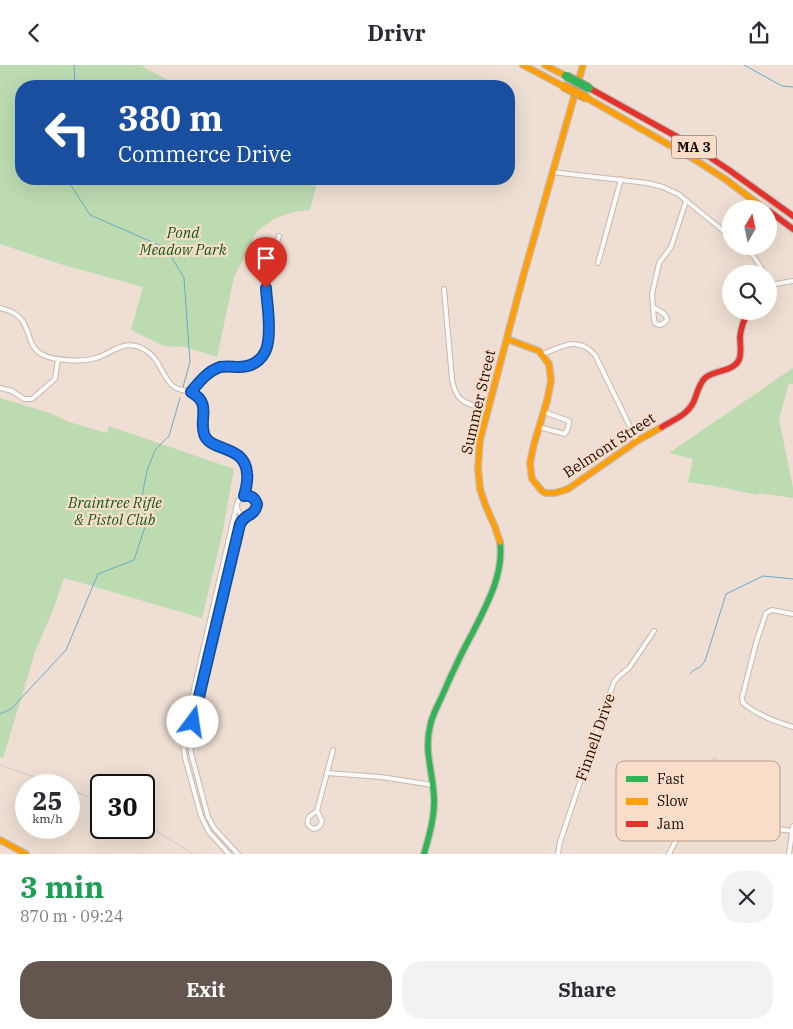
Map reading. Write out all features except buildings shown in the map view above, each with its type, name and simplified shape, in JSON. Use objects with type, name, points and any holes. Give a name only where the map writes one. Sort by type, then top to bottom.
[{"type":"main road","name":"MA 3","points":[[523,65],[645,129],[721,176],[754,200]]},
{"type":"main road","name":"MA 3","points":[[545,65],[653,122],[692,145],[793,217]]},
{"type":"main road","name":"Summer Street","points":[[424,854],[434,804],[433,785],[426,749],[430,727],[460,656],[498,577],[501,560],[501,542],[498,532],[482,497],[478,474],[478,452],[582,65]]},
{"type":"main road","points":[[778,218],[793,229]]},
{"type":"main road","name":"Belmont Street","points":[[543,354],[550,367],[551,378],[544,412],[529,462],[529,472],[532,480],[541,490],[553,494],[568,489],[637,441],[687,411],[693,403],[700,383],[704,378],[738,362],[741,332],[744,320]]},
{"type":"main road","points":[[507,339],[543,354]]},
{"type":"main road","points":[[0,840],[26,854]]},
{"type":"street","points":[[552,172],[654,184],[686,201],[722,230]]},
{"type":"street","points":[[598,263],[621,179]]},
{"type":"street","points":[[653,307],[666,316],[667,320],[664,324],[659,325],[655,323],[652,300],[652,289],[659,263],[671,247],[686,201]]},
{"type":"street","points":[[191,392],[206,375],[214,370],[225,367],[249,366],[265,354],[269,333],[267,285],[278,236]]},
{"type":"street","points":[[753,255],[760,265]]},
{"type":"street","points":[[777,285],[793,281]]},
{"type":"street","points":[[444,289],[452,379],[455,393],[465,402],[488,410]]},
{"type":"street","points":[[0,308],[11,311],[21,318],[34,346],[38,352],[47,357],[74,361],[89,360],[118,347],[129,345],[146,350],[153,356],[173,386],[197,396],[203,405],[203,433],[206,438],[215,445],[234,452],[245,464],[247,475],[244,496],[237,504],[185,728],[183,747],[202,820],[209,832],[228,852],[231,846]]},
{"type":"street","points":[[543,354],[569,344],[584,345],[590,349],[595,355],[637,441]]},
{"type":"street","points":[[0,388],[12,391],[26,400],[32,399],[54,379],[58,359]]},
{"type":"street","points":[[539,427],[566,434],[569,421],[544,412]]},
{"type":"street","points":[[238,854],[214,828],[208,817],[190,747],[192,729],[240,524],[244,517],[255,511],[257,504],[251,497],[244,496]]},
{"type":"street","points":[[237,504],[238,511],[250,515]]},
{"type":"street","points":[[793,614],[772,610],[766,613],[742,698],[743,703],[756,712],[774,721],[793,727]]},
{"type":"street","name":"Finnell Drive","points":[[558,854],[560,842],[614,682],[629,668],[654,631]]},
{"type":"street","points":[[317,811],[322,821],[320,826],[313,829],[308,825],[307,821],[317,811],[333,750]]},
{"type":"street","points":[[327,773],[381,777],[433,785]]},
{"type":"street","points":[[190,775],[196,774]]},
{"type":"street","points":[[789,854],[793,826]]},
{"type":"street","points":[[780,830],[792,831]]},
{"type":"street","points":[[668,854],[675,841]]},
{"type":"green space","name":"Pond Meadow Park","points":[[0,65],[144,65],[143,67],[168,80],[15,80],[15,185],[316,185],[310,210],[293,212],[274,219],[257,231],[234,277],[217,357],[186,347],[164,346],[131,330],[143,287],[60,264],[0,244]]},
{"type":"green space","points":[[793,368],[793,384],[789,383],[779,419],[793,488],[793,498],[759,493],[758,495],[688,482],[693,459],[669,453]]},
{"type":"green space","name":"Braintree Rifle & Pistol Club","points":[[0,398],[107,433],[109,426],[234,469],[222,535],[202,618],[64,578],[35,652],[3,758],[0,757]]},
{"type":"waterway","points":[[74,65],[75,80]]},
{"type":"waterway","points":[[744,65],[782,86],[793,87]]},
{"type":"waterway","points":[[71,185],[90,215],[166,248],[184,278],[190,362],[183,387]]},
{"type":"waterway","points":[[0,714],[11,709],[66,650],[98,574],[134,560],[146,524],[142,496],[147,471],[155,450],[169,436],[180,398]]},
{"type":"waterway","points":[[690,674],[705,661],[726,594],[763,576],[793,579]]},
{"type":"railway","points":[[0,765],[26,774]]},
{"type":"railway","points":[[80,793],[90,798]]},
{"type":"railway","points":[[155,830],[193,854]]},
{"type":"traffic: fast","points":[[566,76],[589,88]]},
{"type":"traffic: fast","points":[[424,854],[434,812],[428,751],[431,722],[493,589],[501,554],[500,542]]},
{"type":"traffic: slow","points":[[523,65],[563,86]]},
{"type":"traffic: slow","points":[[545,65],[566,76]]},
{"type":"traffic: slow","points":[[500,542],[480,489],[478,468],[480,440],[523,277],[583,65]]},
{"type":"traffic: slow","points":[[563,86],[587,98]]},
{"type":"traffic: slow","points":[[587,98],[694,159],[753,200]]},
{"type":"traffic: slow","points":[[507,339],[539,351],[549,364],[551,381],[530,463],[532,479],[545,493],[555,493],[568,489],[637,441],[662,427]]},
{"type":"traffic: slow","points":[[0,840],[26,854]]},
{"type":"traffic: jam","points":[[589,88],[690,144],[793,216]]},
{"type":"traffic: jam","points":[[778,218],[793,229]]},
{"type":"traffic: jam","points":[[662,427],[687,411],[705,378],[736,364],[739,360],[740,337],[744,320]]},
{"type":"route","points":[[193,722],[240,524],[244,517],[255,511],[257,504],[251,497],[244,496],[247,472],[242,460],[234,452],[211,443],[204,436],[203,405],[197,396],[191,392],[206,375],[214,370],[225,367],[249,366],[263,356],[267,349],[269,337],[266,288]]}]
